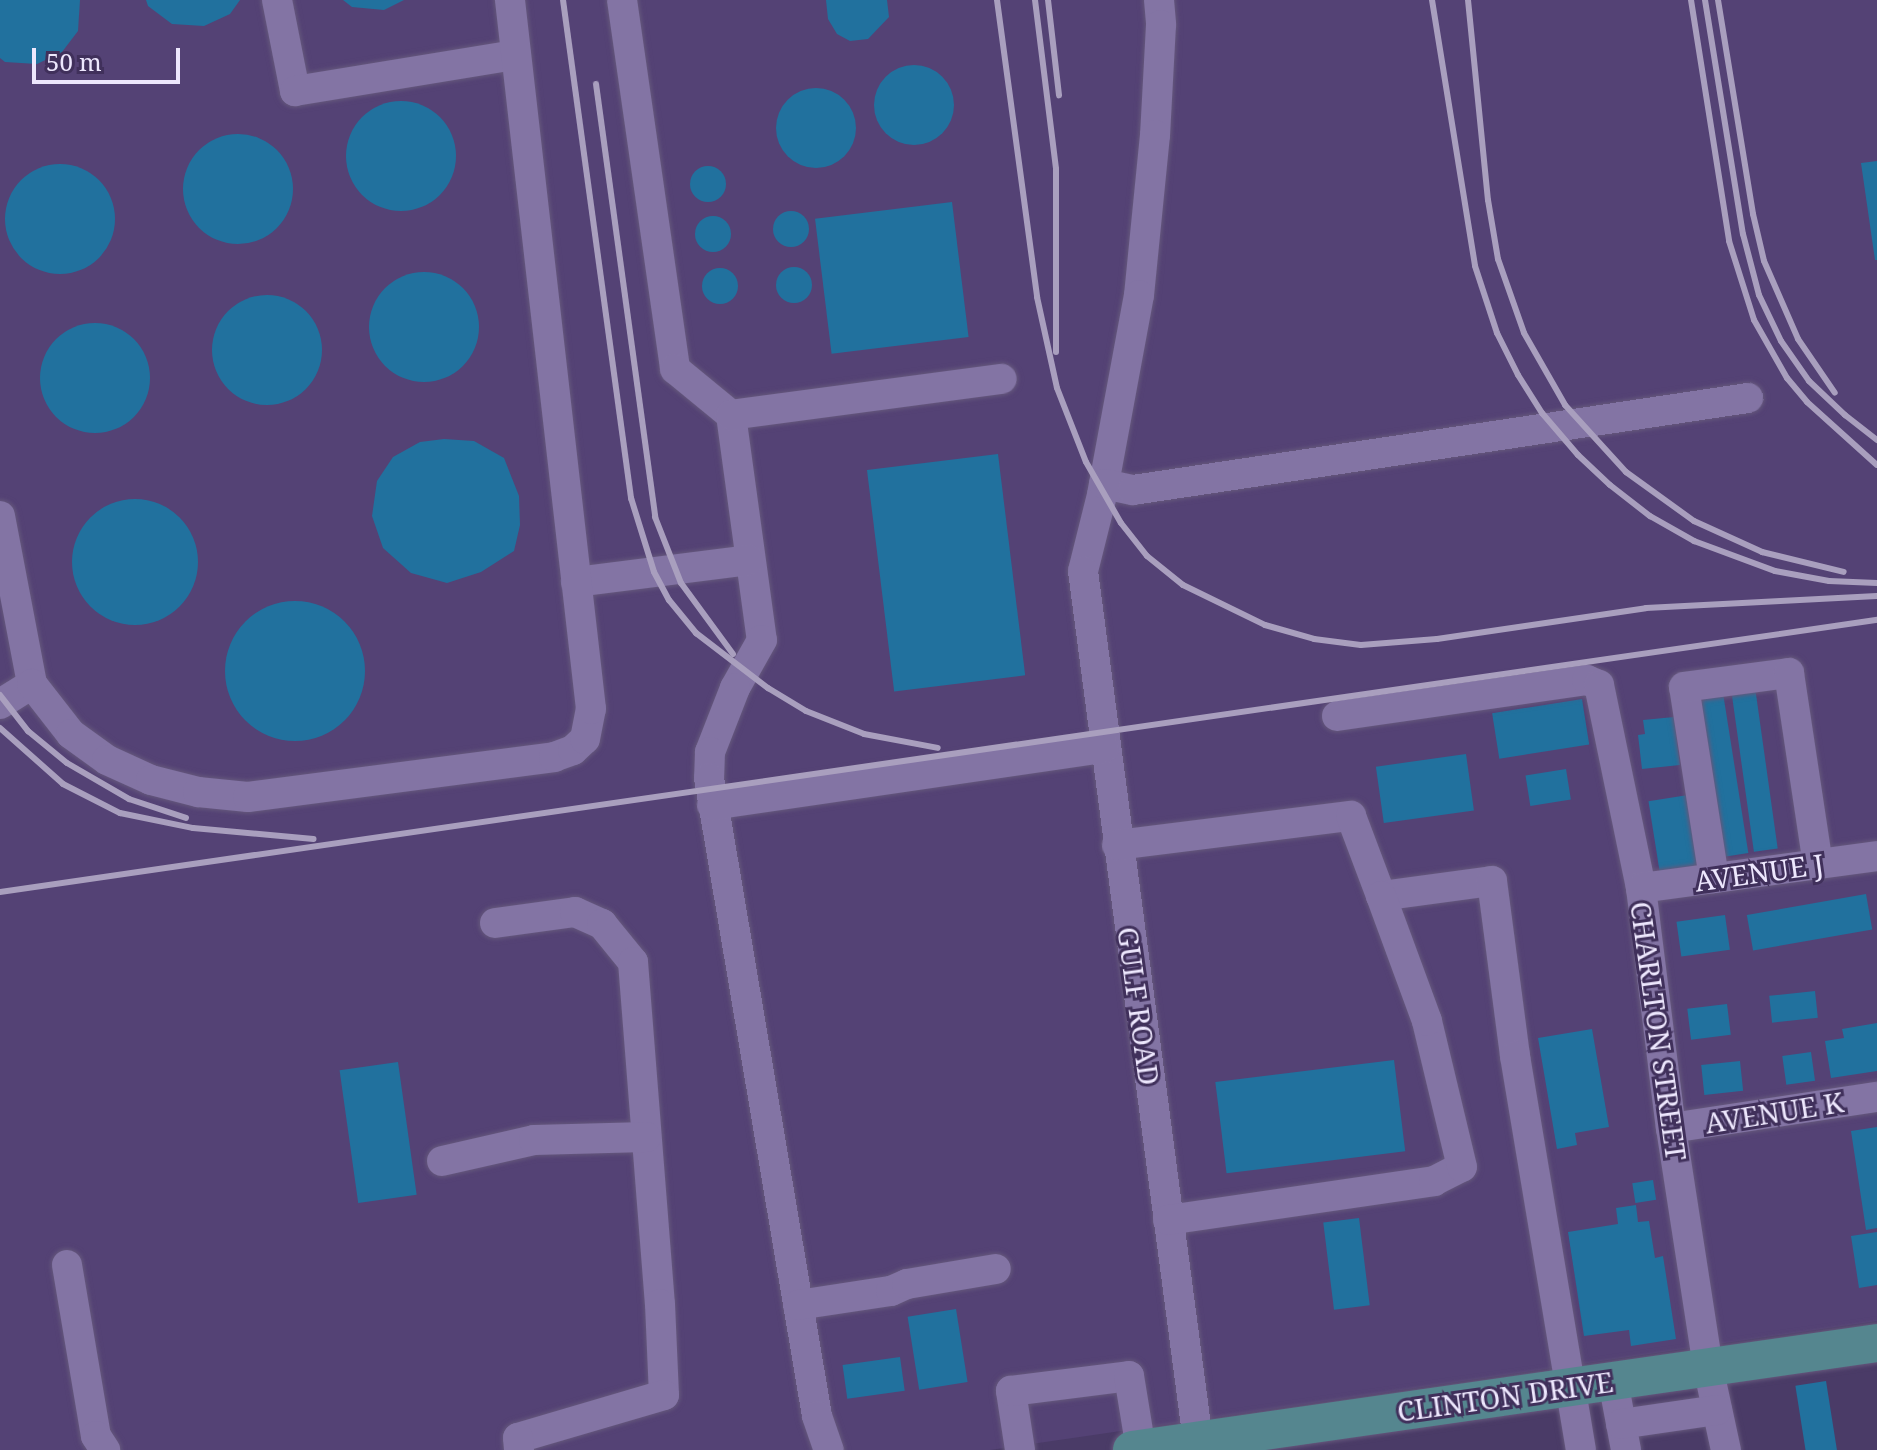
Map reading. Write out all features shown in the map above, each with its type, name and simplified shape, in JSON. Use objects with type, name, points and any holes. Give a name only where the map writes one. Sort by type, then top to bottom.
[{"type":"main road","name":"CLINTON DRIVE","points":[[1160,1447],[1877,1343]]},
{"type":"street","points":[[277,0],[295,91],[516,55]]},
{"type":"street","points":[[0,516],[32,684],[71,734],[107,760],[151,780],[198,792],[248,797],[554,757],[573,750],[585,739],[590,723],[576,582],[510,0]]},
{"type":"street","points":[[622,0],[675,369],[731,415],[762,640],[735,688],[710,752],[712,805],[817,1416],[829,1450]]},
{"type":"street","points":[[1159,0],[1155,135],[1139,295],[1104,484],[1133,490],[1748,398]]},
{"type":"street","points":[[731,415],[1002,379]]},
{"type":"street","name":"GULF ROAD","points":[[1104,484],[1083,571],[1168,1220],[1160,1447]]},
{"type":"street","points":[[576,582],[750,560]]},
{"type":"street","points":[[1714,878],[1684,687],[1789,673],[1818,864]]},
{"type":"street","name":"CHARLTON STREET","points":[[1337,716],[1587,680],[1599,685],[1641,888],[1671,1128],[1708,1367],[1726,1450]]},
{"type":"street","points":[[0,704],[32,684]]},
{"type":"street","points":[[712,805],[1104,748]]},
{"type":"street","points":[[1117,845],[1351,816],[1427,1021],[1462,1167],[1434,1181],[1168,1220]]},
{"type":"street","name":"AVENUE J","points":[[1641,888],[1877,856]]},
{"type":"street","points":[[1381,896],[1492,881],[1515,1056],[1581,1450]]},
{"type":"street","points":[[495,923],[575,912],[602,924],[633,962],[660,1304],[664,1395],[518,1438],[519,1450]]},
{"type":"street","name":"AVENUE K","points":[[1671,1128],[1877,1097]]},
{"type":"street","points":[[442,1161],[534,1140],[646,1137]]},
{"type":"street","points":[[67,1265],[96,1436],[105,1450]]},
{"type":"street","points":[[798,1305],[891,1291],[907,1284],[996,1269]]},
{"type":"street","points":[[1020,1450],[1011,1391],[1129,1376],[1160,1447]]},
{"type":"street","points":[[1613,1381],[1623,1437],[1717,1410]]},
{"type":"shaded area","points":[[0,0],[1877,0],[1877,1321],[990,1450],[0,1450]]},
{"type":"building","points":[[0,0],[80,0],[78,31],[62,52],[37,64],[5,62],[0,58]]},
{"type":"building","points":[[146,0],[240,0],[230,14],[204,26],[172,24],[148,6]]},
{"type":"building","points":[[343,0],[404,0],[384,10],[352,7]]},
{"type":"building","points":[[826,0],[887,0],[889,17],[868,39],[850,41],[837,34],[828,19]]},
{"type":"building","points":[[914,65],[929,68],[942,77],[951,90],[954,105],[951,120],[942,133],[929,142],[914,145],[899,142],[886,133],[877,120],[874,105],[877,90],[886,77],[899,68]]},
{"type":"building","points":[[816,88],[831,91],[844,100],[853,113],[856,128],[853,143],[844,156],[831,165],[816,168],[801,165],[788,156],[779,143],[776,128],[779,113],[788,100],[801,91]]},
{"type":"building","points":[[401,101],[422,105],[440,117],[452,135],[456,156],[452,177],[440,195],[422,207],[401,211],[380,207],[362,195],[350,177],[346,156],[350,135],[362,117],[380,105]]},
{"type":"building","points":[[238,134],[259,138],[277,150],[289,168],[293,189],[289,210],[277,228],[259,240],[238,244],[217,240],[199,228],[187,210],[183,189],[187,168],[199,150],[217,138]]},
{"type":"building","points":[[1877,161],[1877,260],[1875,260],[1861,163]]},
{"type":"building","points":[[60,164],[81,168],[99,180],[111,198],[115,219],[111,240],[99,258],[81,270],[60,274],[39,270],[21,258],[9,240],[5,219],[9,198],[21,180],[39,168]]},
{"type":"building","points":[[708,166],[721,171],[726,184],[721,197],[708,202],[695,197],[690,184],[695,171]]},
{"type":"building","points":[[952,202],[969,337],[832,354],[815,219]]},
{"type":"building","points":[[791,211],[804,216],[809,229],[804,242],[791,247],[778,242],[773,229],[778,216]]},
{"type":"building","points":[[713,216],[726,221],[731,234],[726,247],[713,252],[700,247],[695,234],[700,221]]},
{"type":"building","points":[[794,267],[807,272],[812,285],[807,298],[794,303],[781,298],[776,285],[781,272]]},
{"type":"building","points":[[720,268],[733,273],[738,286],[733,299],[720,304],[707,299],[702,286],[707,273]]},
{"type":"building","points":[[424,272],[445,276],[463,288],[475,306],[479,327],[475,348],[463,366],[445,378],[424,382],[403,378],[385,366],[373,348],[369,327],[373,306],[385,288],[403,276]]},
{"type":"building","points":[[267,295],[288,299],[306,311],[318,329],[322,350],[318,371],[306,389],[288,401],[267,405],[246,401],[228,389],[216,371],[212,350],[216,329],[228,311],[246,299]]},
{"type":"building","points":[[95,323],[116,327],[134,339],[146,357],[150,378],[146,399],[134,417],[116,429],[95,433],[74,429],[56,417],[44,399],[40,378],[44,357],[56,339],[74,327]]},
{"type":"building","points":[[444,439],[474,441],[504,458],[519,496],[520,525],[514,551],[481,572],[447,583],[411,573],[383,548],[372,516],[377,481],[393,457],[420,442]]},
{"type":"building","points":[[998,454],[1025,675],[894,691],[867,470]]},
{"type":"building","points":[[135,499],[159,504],[179,518],[193,538],[198,562],[193,586],[179,606],[159,620],[135,625],[111,620],[91,606],[77,586],[72,562],[77,538],[91,518],[111,504]]},
{"type":"building","points":[[295,601],[322,606],[345,621],[360,644],[365,671],[360,698],[345,721],[322,736],[295,741],[268,736],[245,721],[230,698],[225,671],[230,644],[245,621],[268,606]]},
{"type":"building","points":[[1755,687],[1778,848],[1754,852],[1731,690]]},
{"type":"building","points":[[1723,693],[1748,853],[1725,857],[1699,697]]},
{"type":"building","points":[[1582,699],[1589,744],[1499,759],[1492,713]]},
{"type":"building","points":[[1674,717],[1680,765],[1642,769],[1638,735],[1645,734],[1643,720]]},
{"type":"building","points":[[1466,754],[1474,810],[1384,823],[1376,767]]},
{"type":"building","points":[[1566,769],[1571,800],[1530,806],[1526,775]]},
{"type":"building","points":[[1688,795],[1699,867],[1660,873],[1648,801]]},
{"type":"building","points":[[1866,894],[1872,929],[1753,950],[1747,915]]},
{"type":"building","points":[[1725,915],[1730,950],[1681,956],[1676,922]]},
{"type":"building","points":[[1815,991],[1818,1018],[1772,1023],[1769,996]]},
{"type":"building","points":[[1727,1004],[1731,1035],[1691,1040],[1687,1009]]},
{"type":"building","points":[[1877,1023],[1877,1071],[1831,1078],[1825,1041],[1844,1038],[1842,1029]]},
{"type":"building","points":[[1592,1029],[1609,1127],[1575,1133],[1577,1145],[1557,1149],[1538,1038]]},
{"type":"building","points":[[1811,1052],[1815,1081],[1786,1085],[1782,1056]]},
{"type":"building","points":[[1394,1060],[1405,1151],[1227,1173],[1215,1082]]},
{"type":"building","points":[[1740,1061],[1743,1091],[1704,1095],[1701,1065]]},
{"type":"building","points":[[398,1062],[417,1195],[358,1203],[340,1070]]},
{"type":"building","points":[[1877,1127],[1877,1228],[1866,1230],[1851,1131]]},
{"type":"building","points":[[1653,1180],[1656,1200],[1635,1203],[1632,1183]]},
{"type":"building","points":[[1636,1205],[1638,1222],[1649,1221],[1655,1258],[1663,1256],[1676,1339],[1631,1346],[1629,1330],[1584,1336],[1568,1232],[1618,1224],[1616,1208]]},
{"type":"building","points":[[1359,1218],[1370,1305],[1334,1310],[1323,1222]]},
{"type":"building","points":[[1877,1232],[1877,1285],[1859,1288],[1851,1236]]},
{"type":"building","points":[[956,1309],[968,1382],[919,1390],[908,1317]]},
{"type":"building","points":[[900,1357],[905,1391],[847,1399],[843,1365]]},
{"type":"building","points":[[1826,1381],[1837,1450],[1806,1450],[1795,1386]]},
{"type":"railway","points":[[563,0],[631,498],[654,572],[669,600],[696,633],[768,688],[806,711],[864,734],[938,748]]},
{"type":"railway","points":[[997,0],[1037,297],[1057,388],[1086,462],[1121,523],[1147,556],[1183,585],[1265,625],[1314,639],[1361,645],[1437,639],[1646,608],[1877,596]]},
{"type":"railway","points":[[1035,0],[1056,169],[1056,352]]},
{"type":"railway","points":[[1048,0],[1059,95]]},
{"type":"railway","points":[[1432,0],[1475,266],[1497,333],[1542,413],[1578,455],[1610,485],[1650,516],[1694,541],[1775,571],[1829,581],[1877,583]]},
{"type":"railway","points":[[1468,0],[1488,200],[1498,259],[1524,333],[1565,405],[1626,472],[1694,521],[1762,552],[1844,572]]},
{"type":"railway","points":[[1691,0],[1729,241],[1754,320],[1787,378],[1807,402],[1877,465]]},
{"type":"railway","points":[[1705,0],[1743,234],[1759,295],[1781,341],[1809,381],[1877,440]]},
{"type":"railway","points":[[1718,0],[1753,214],[1764,261],[1798,339],[1835,393]]},
{"type":"railway","points":[[596,84],[655,517],[681,583],[733,654]]},
{"type":"railway","points":[[0,892],[1877,620]]},
{"type":"railway","points":[[0,695],[28,731],[67,763],[129,799],[186,818]]},
{"type":"railway","points":[[0,728],[63,784],[120,813],[193,828],[313,839]]}]
